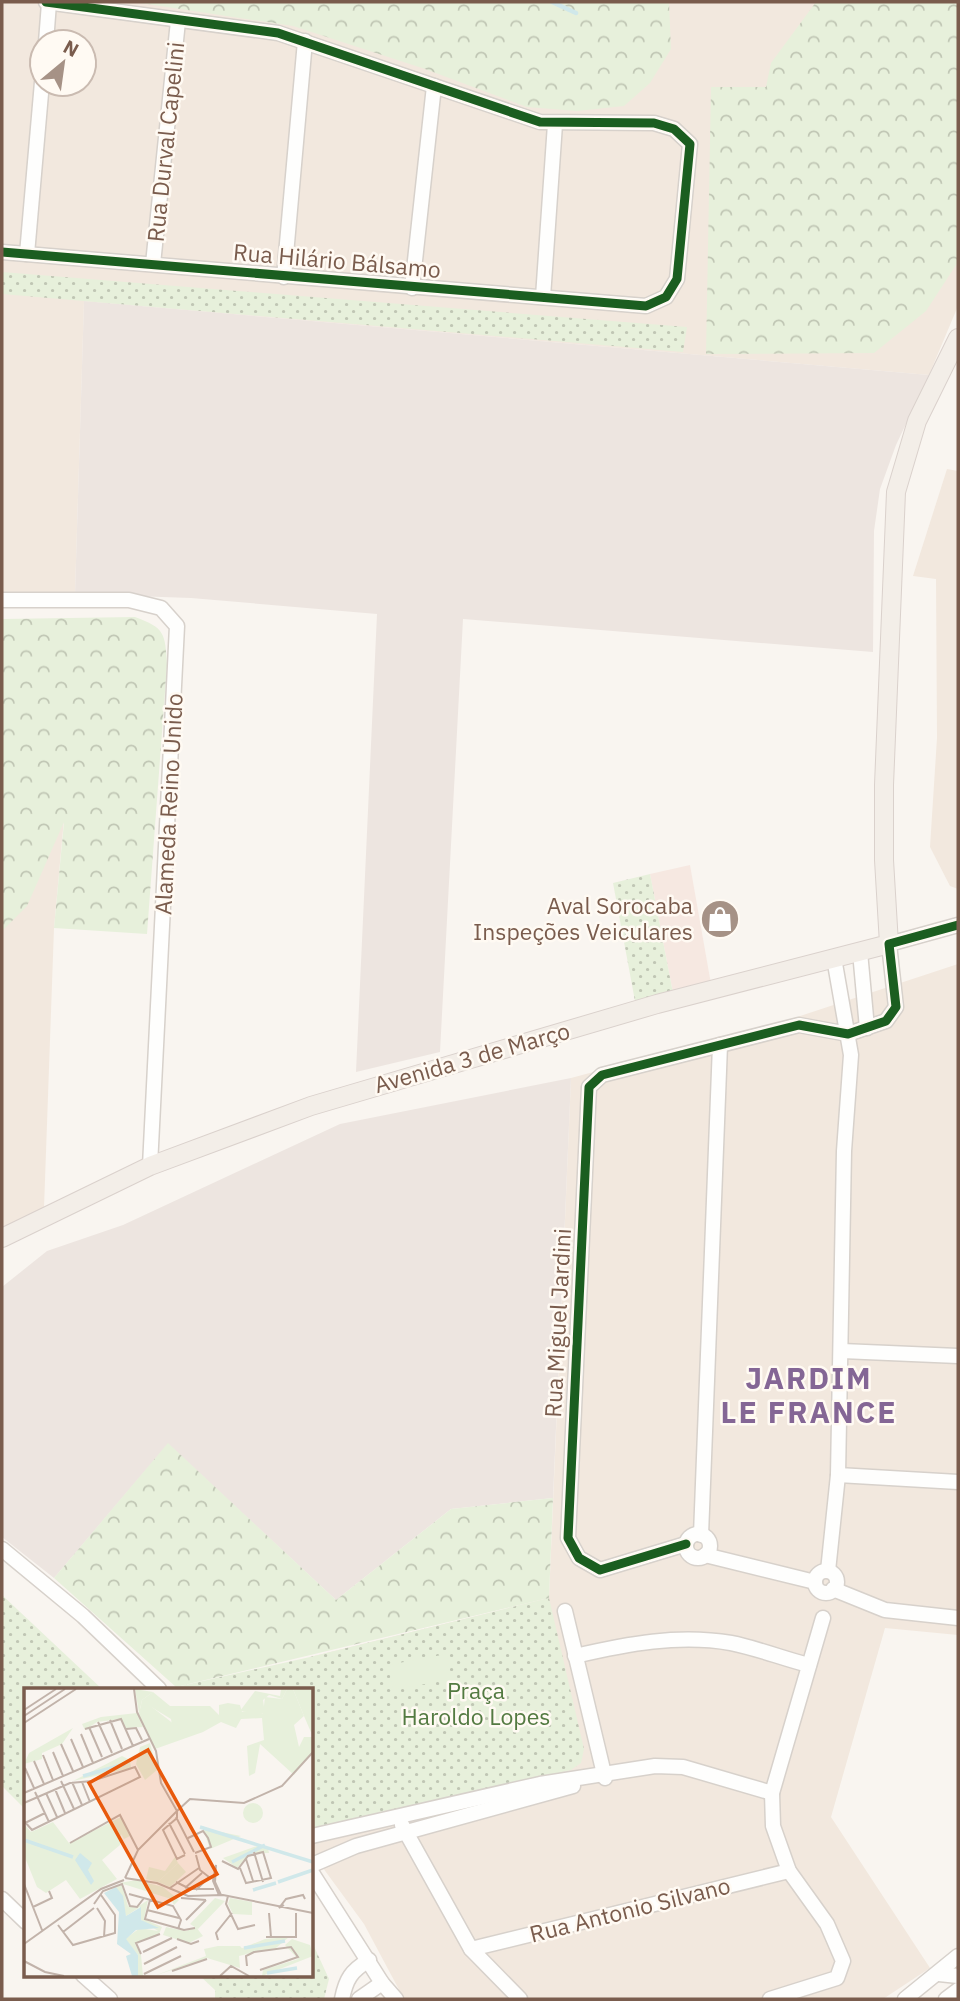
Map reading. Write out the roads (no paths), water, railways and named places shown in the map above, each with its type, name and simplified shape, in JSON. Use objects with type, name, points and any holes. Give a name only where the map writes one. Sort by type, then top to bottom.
[{"type":"main road","points":[[889,944],[884,860],[884,785],[891,677],[895,492],[917,421],[958,338]]},
{"type":"main road","name":"Avenida 3 de Março","points":[[2,1238],[150,1166],[311,1106],[428,1069],[657,1004],[889,944]]},
{"type":"street","points":[[46,28],[47,3],[278,33],[540,122],[555,124],[543,297]]},
{"type":"street","name":"Rua Durval Capelini","points":[[153,264],[178,21]]},
{"type":"street","points":[[284,277],[305,41]]},
{"type":"street","points":[[412,288],[434,86]]},
{"type":"street","points":[[27,254],[41,98]]},
{"type":"street","name":"Rua Hilário Bálsamo","points":[[2,253],[646,306],[666,297],[677,279],[690,144],[674,129],[654,123],[555,124]]},
{"type":"street","name":"Alameda Reino Unido","points":[[2,600],[128,600],[161,608],[177,625],[150,1166]]},
{"type":"street","name":"Avenida 3 de Março","points":[[889,944],[958,925]]},
{"type":"street","points":[[705,1555],[709,1543],[701,1535],[720,1045],[799,1025],[848,1034],[886,1021],[896,1007],[889,944]]},
{"type":"street","points":[[860,951],[867,1028]]},
{"type":"street","points":[[828,1571],[838,1475],[844,1151],[851,1055],[834,958]]},
{"type":"street","name":"Rua Miguel Jardini","points":[[686,1544],[600,1570],[579,1558],[568,1538],[589,1087],[602,1075],[720,1045]]},
{"type":"street","points":[[842,1351],[958,1356]]},
{"type":"street","points":[[838,1475],[958,1482]]},
{"type":"street","points":[[701,1535],[690,1537],[686,1544],[692,1557],[705,1555],[814,1582],[821,1592],[833,1589],[885,1610],[958,1618]]},
{"type":"street","points":[[2,1549],[83,1616],[158,1688]]},
{"type":"street","points":[[814,1582],[817,1574],[828,1571]]},
{"type":"street","points":[[828,1571],[836,1578],[833,1589]]},
{"type":"street","points":[[565,1611],[605,1775]]},
{"type":"street","points":[[770,1999],[837,1978],[843,1961],[827,1924],[789,1871],[773,1826],[772,1793],[823,1618]]},
{"type":"street","points":[[576,1656],[645,1641],[691,1640],[731,1643],[809,1665]]},
{"type":"street","points":[[313,1865],[356,1846],[621,1771],[655,1766],[683,1767],[772,1793]]},
{"type":"street","points":[[313,1836],[397,1816],[605,1775]]},
{"type":"street","points":[[397,1816],[471,1949],[520,1999]]},
{"type":"street","name":"Rua Antonio Silvano","points":[[471,1949],[789,1871]]},
{"type":"street","points":[[313,1875],[382,1983],[396,1999]]},
{"type":"street","points":[[2,1899],[24,1920]]},
{"type":"street","points":[[905,1999],[958,1956]]},
{"type":"street","points":[[341,1999],[345,1981],[353,1970],[369,1960]]},
{"type":"street","points":[[939,1974],[958,1976]]},
{"type":"street","points":[[84,1976],[110,1999]]},
{"type":"street","points":[[359,1999],[382,1983]]},
{"type":"street","points":[[946,1999],[958,1990]]},
{"type":"waterway","points":[[552,2],[576,13]]},
{"type":"place","name":"Aval Sorocaba Inspeções Veiculares","points":[[720,919]]},
{"type":"district","name":"JARDIM LE FRANCE","points":[[809,1396]]},
{"type":"park label","name":"Praça Haroldo Lopes","points":[[476,1704]]}]
